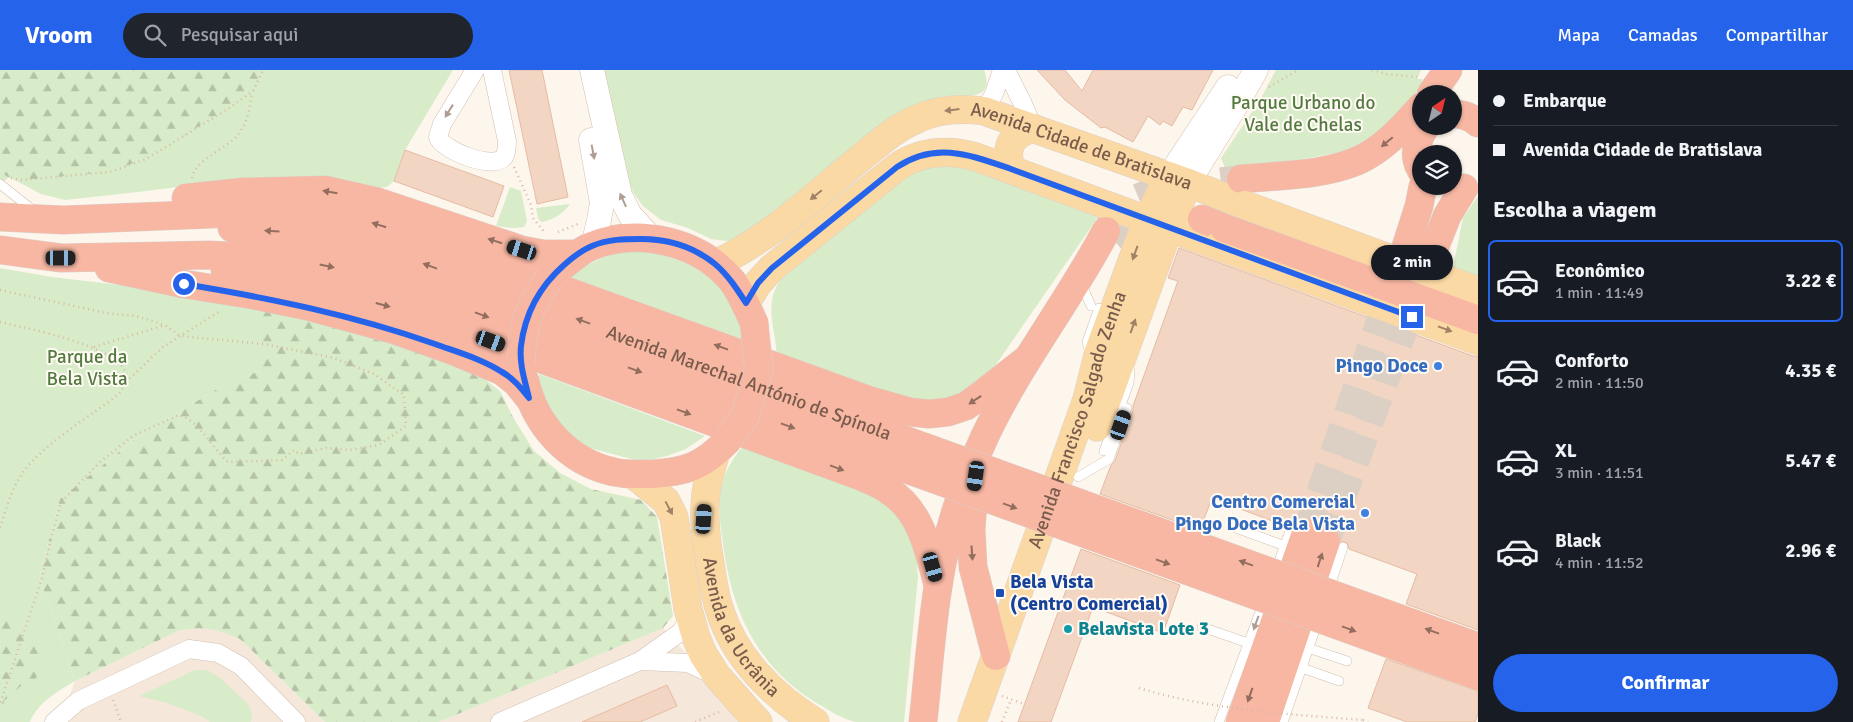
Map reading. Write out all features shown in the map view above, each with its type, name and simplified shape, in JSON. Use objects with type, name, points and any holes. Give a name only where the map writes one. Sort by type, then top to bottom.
[{"type":"highway","points":[[1426,85],[1448,70]]},
{"type":"highway","points":[[1459,85],[1465,70]]},
{"type":"highway","points":[[1462,115],[1478,123]]},
{"type":"highway","points":[[1243,192],[1359,160],[1382,146],[1412,117]]},
{"type":"highway","points":[[0,217],[34,210],[243,192],[325,190],[378,202],[522,250],[543,254],[585,250],[619,239],[665,240],[691,249],[715,264],[732,282],[750,313],[759,370],[745,416],[721,447],[696,465],[677,472],[634,475],[613,472],[584,461],[556,441],[535,413],[529,398],[521,365],[521,347],[525,324],[533,303],[551,276],[585,250]]},
{"type":"highway","points":[[1421,195],[1416,257],[1448,216],[1456,195]]},
{"type":"highway","points":[[0,217],[63,220],[285,211],[334,214],[442,246],[868,400],[910,412],[930,414],[948,412],[966,406],[1027,359]]},
{"type":"highway","name":"Avenida Marechal António de Spínola","points":[[0,217],[33,226],[110,229],[212,226],[298,233],[387,251],[1478,647]]},
{"type":"highway","points":[[1215,231],[1303,242],[1478,305]]},
{"type":"highway","points":[[1215,231],[1478,320]]},
{"type":"highway","points":[[923,722],[938,585],[959,502],[985,436],[1027,359],[1083,271],[1112,238]]},
{"type":"highway","name":"Avenida Marechal António de Spínola","points":[[0,250],[61,258],[210,255],[295,259],[382,278],[1478,676]]},
{"type":"highway","points":[[157,257],[319,288],[419,314],[860,476],[889,490],[910,510],[924,535],[938,585]]},
{"type":"highway","points":[[61,258],[184,284],[253,295],[395,330],[462,354],[502,371],[529,398]]},
{"type":"highway","points":[[985,436],[974,488],[971,546],[976,584],[996,656]]},
{"type":"highway","points":[[1240,722],[1310,539]]},
{"type":"highway","points":[[1265,722],[1310,539]]},
{"type":"main road","name":"Avenida Cidade de Bratislava","points":[[715,264],[736,255],[772,231],[906,124],[926,115],[948,110],[971,109],[984,111],[1178,179],[1243,192],[1478,291]]},
{"type":"main road","points":[[1011,169],[1007,156],[1010,142],[1020,132],[1033,128]]},
{"type":"main road","points":[[750,313],[758,283],[776,265],[905,162],[925,154],[949,152],[969,155],[1011,169],[1158,224],[1215,231],[1478,341]]},
{"type":"main road","name":"Avenida Francisco Salgado Zenha","points":[[972,722],[1084,408],[1099,352],[1178,179]]},
{"type":"main road","name":"Avenida Francisco Salgado Zenha","points":[[990,722],[1011,700],[1078,477],[1122,355],[1158,224]]},
{"type":"main road","name":"Avenida da Ucrânia","points":[[721,447],[707,486],[704,519],[715,596],[720,612],[734,642],[755,672],[784,700],[814,722]]},
{"type":"main road","name":"Avenida da Ucrânia","points":[[634,475],[662,497],[674,517],[689,616],[703,654],[717,676],[749,715]]},
{"type":"street","points":[[476,70],[438,131],[439,141],[450,149],[486,163],[498,161],[504,157],[507,149],[492,70]]},
{"type":"street","points":[[576,70],[602,202],[600,220],[585,250]]},
{"type":"street","points":[[592,70],[620,195],[630,215],[652,239]]},
{"type":"street","points":[[984,111],[994,94],[1002,70]]},
{"type":"street","points":[[1006,70],[1024,104],[1033,128]]},
{"type":"street","points":[[1178,179],[1222,98],[1246,76]]},
{"type":"street","points":[[461,93],[469,85],[478,82],[490,84],[496,93]]},
{"type":"street","points":[[503,721],[640,661],[682,631],[689,616]]},
{"type":"street","points":[[54,722],[78,701],[189,649],[218,653],[241,666],[284,718]]},
{"type":"street","points":[[640,661],[688,663],[717,676]]},
{"type":"lane","points":[[0,184],[34,210]]},
{"type":"lane","points":[[1083,271],[1095,307],[1087,342],[1091,357],[1096,364]]},
{"type":"lane","points":[[1104,452],[1129,383],[1130,371],[1122,355]]},
{"type":"lane","points":[[1078,477],[1109,459],[1127,408]]},
{"type":"lane","points":[[1236,528],[1310,539]]},
{"type":"lane","points":[[1219,722],[1270,586],[1310,539]]},
{"type":"lane","points":[[1283,722],[1323,606],[1310,539]]},
{"type":"lane","points":[[1202,627],[1248,643]]},
{"type":"lane","points":[[1308,648],[1347,661]]},
{"type":"lane","points":[[1302,668],[1339,681]]},
{"type":"path","points":[[190,198],[193,174],[200,164],[231,142],[240,132],[249,111],[253,91],[263,70]]},
{"type":"path","points":[[1246,76],[1258,94],[1298,70]]},
{"type":"path","points":[[1372,70],[1426,85]]},
{"type":"path","points":[[8,177],[21,180],[110,172],[146,159],[228,109],[253,91]]},
{"type":"path","points":[[504,157],[516,169],[531,205],[533,218]]},
{"type":"path","points":[[0,290],[106,313],[136,316],[165,325],[180,336],[264,344],[334,358],[374,374],[404,395],[406,426],[379,444],[360,448],[350,450],[326,448],[298,454],[294,450],[282,460],[238,460],[228,462],[187,417],[179,415],[132,436],[100,462],[61,502],[42,578],[0,704]]},
{"type":"path","points":[[0,528],[8,502],[22,474],[43,451],[121,392],[126,382],[163,347],[223,310]]},
{"type":"path","points":[[0,322],[81,342],[118,363],[126,372],[126,382]]},
{"type":"path","points":[[92,348],[165,325]]},
{"type":"path","points":[[108,687],[120,722]]},
{"type":"path","points":[[1139,688],[1204,703],[1256,712],[1363,720],[1368,722]]},
{"type":"path","points":[[1002,722],[1011,700]]},
{"type":"path","points":[[695,722],[749,715]]},
{"type":"shaded area","points":[[191,627],[224,631],[240,639],[325,722],[60,722],[75,681],[178,631]]},
{"type":"shaded area","points":[[663,628],[748,722],[439,722]]},
{"type":"green space","points":[[0,70],[453,70],[405,150],[394,181],[387,187],[378,188],[315,177],[258,177],[65,200],[41,194],[9,177],[0,185]]},
{"type":"green space","points":[[0,70],[264,70],[250,92],[236,103],[172,143],[134,163],[97,173],[17,179],[8,177],[0,172]]},
{"type":"green space","points":[[604,70],[984,70],[987,84],[982,92],[959,96],[749,232],[734,240],[727,241],[711,239],[688,228],[661,220],[643,206],[633,192],[627,176]]},
{"type":"green space","name":"Parque Urbano do Vale de Chelas","points":[[1276,70],[1421,70],[1417,79],[1423,79],[1420,85],[1412,85],[1412,100],[1410,104],[1371,139],[1357,146],[1342,152],[1226,170],[1221,158],[1260,100]]},
{"type":"green space","points":[[937,166],[960,167],[972,170],[1098,217],[988,376],[958,397],[915,404],[777,358],[771,307],[776,288],[782,278],[905,178],[920,170]]},
{"type":"green space","points":[[510,187],[521,191],[527,221],[524,227],[496,226]]},
{"type":"green space","points":[[1478,196],[1478,276],[1453,267],[1463,218]]},
{"type":"green space","points":[[570,204],[553,218],[541,222],[538,218],[536,208]]},
{"type":"green space","points":[[634,249],[680,261],[708,276],[729,299],[736,314],[742,344],[566,279],[598,260]]},
{"type":"green space","name":"Parque da Bela Vista","points":[[0,268],[52,277],[145,288],[261,308],[261,371],[230,381],[138,437],[60,499],[39,577],[75,681],[43,703],[30,722],[0,722]]},
{"type":"green space","points":[[261,308],[382,337],[474,371],[500,391],[514,419],[534,451],[560,473],[591,489],[641,500],[657,517],[673,616],[663,628],[439,722],[325,722],[240,639],[225,633],[202,628],[178,631],[75,681],[39,577],[60,499],[138,437],[230,381],[261,371]]},
{"type":"green space","points":[[539,374],[705,436],[686,449],[650,460],[635,460],[586,447],[556,424],[539,389]]},
{"type":"green space","points":[[744,445],[838,479],[887,503],[902,519],[916,551],[918,577],[904,722],[855,722],[831,712],[797,689],[779,673],[751,636],[741,615],[727,569],[720,516],[723,480],[728,468]]},
{"type":"green space","points":[[2,619],[19,627],[35,638],[42,650],[43,668],[33,682],[21,686],[4,701],[0,722],[0,621]]},
{"type":"green space","points":[[195,670],[207,670],[219,677],[248,704],[252,714],[251,722],[210,722],[201,716],[167,703],[139,696]]},
{"type":"building","points":[[509,70],[542,70],[568,197],[537,204]]},
{"type":"building","points":[[1037,70],[1065,70],[1082,91],[1093,70],[1213,70],[1192,110],[1183,107],[1172,126],[1163,121],[1160,125],[1148,116],[1133,142],[1105,127],[1101,128],[1065,100]]},
{"type":"building","points":[[405,150],[504,186],[493,217],[394,181]]},
{"type":"building","name":"Centro Comercial Pingo Doce Bela Vista","points":[[1179,248],[1473,356],[1478,356],[1478,630],[1406,604],[1417,574],[1349,549],[1347,543],[1341,541],[1337,530],[1331,526],[1320,527],[1312,518],[1303,518],[1294,523],[1289,522],[1285,526],[1212,498],[1200,530],[1100,494],[1111,465],[1115,461],[1178,281],[1168,278]]},
{"type":"building","points":[[1081,549],[1180,585],[1163,633],[1093,607],[1051,722],[1018,722]]},
{"type":"building","points":[[1386,659],[1478,691],[1478,714],[1475,722],[1407,722],[1368,708]]},
{"type":"building","points":[[667,685],[677,706],[640,722],[582,722]]},
{"type":"tunnel","points":[[1109,226],[1123,207],[1139,197],[1183,186],[1241,179]]},
{"type":"tunnel","points":[[1118,245],[1145,222],[1157,215]]},
{"type":"tunnel","points":[[1306,533],[1393,285]]},
{"type":"tunnel","points":[[1326,541],[1417,293]]},
{"type":"place","name":"Pingo Doce","points":[[1438,366]]},
{"type":"place","name":"Centro Comercial Pingo Doce Bela Vista","points":[[1365,513]]},
{"type":"place","name":"Bela Vista (Centro Comercial)","points":[[1000,593]]},
{"type":"place","name":"Belavista Lote 3","points":[[1068,629]]},
{"type":"route","points":[[184,284],[307,306],[395,330],[454,351],[502,371],[529,398],[521,365],[521,347],[525,324],[541,289],[551,276],[577,254],[593,246],[619,239],[665,240],[691,249],[715,264],[732,282],[746,303],[758,283],[772,268],[897,167],[925,154],[949,152],[976,157],[1011,169],[1412,317]]}]
